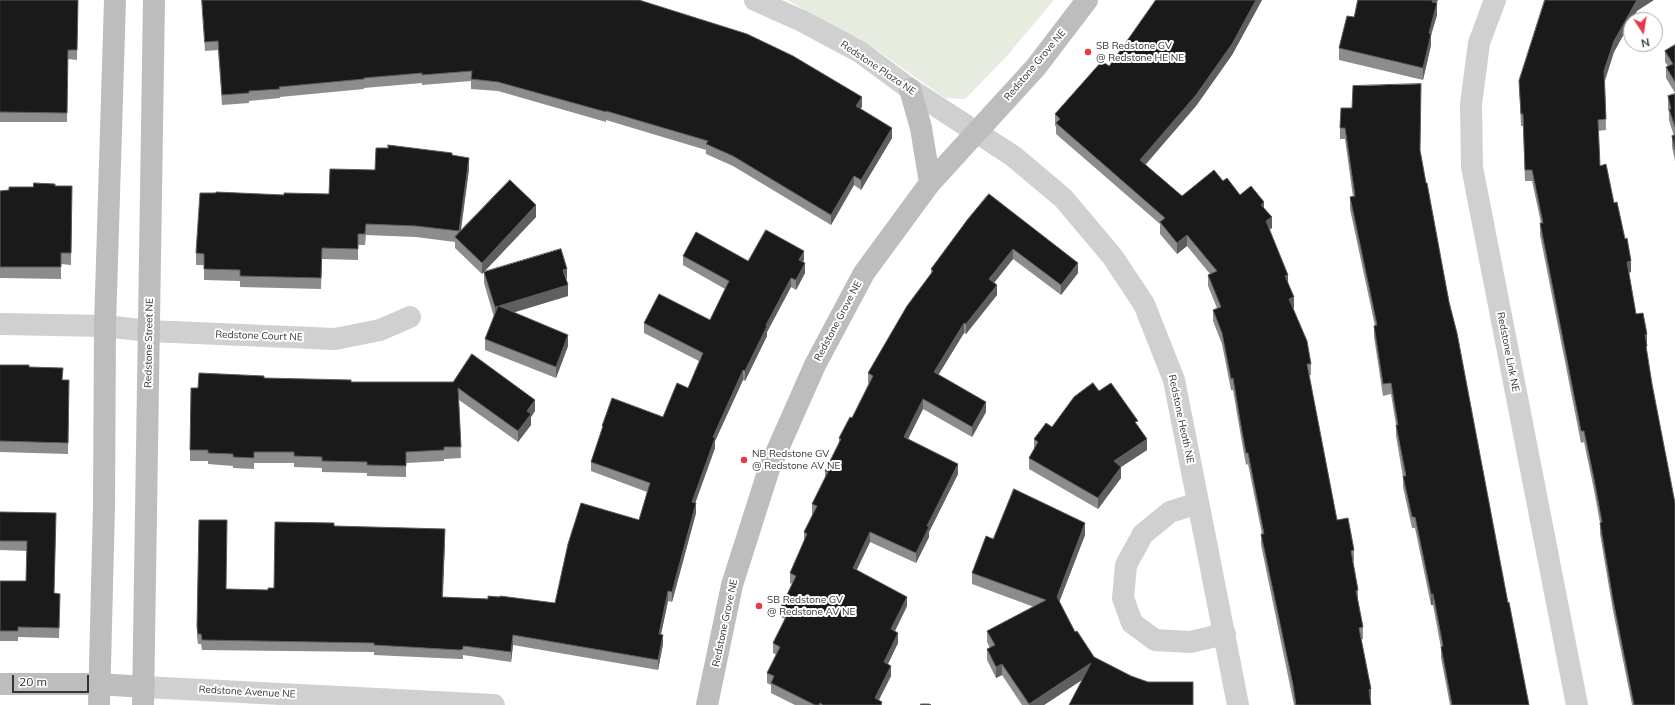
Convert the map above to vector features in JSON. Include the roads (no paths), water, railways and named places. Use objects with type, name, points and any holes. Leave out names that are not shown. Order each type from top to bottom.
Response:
[{"type":"street","points":[[99,695],[104,506],[105,326],[115,0]]},
{"type":"street","name":"Redstone Street NE","points":[[144,696],[154,0]]},
{"type":"street","name":"Redstone Plaza NE","points":[[755,0],[802,21],[860,52],[910,89],[976,132]]},
{"type":"street","name":"Redstone Grove NE","points":[[708,705],[732,585],[769,469],[815,364],[864,273],[930,183],[1036,67],[1087,0]]},
{"type":"street","name":"Redstone Link NE","points":[[1495,0],[1479,43],[1471,104],[1472,167],[1577,705]]},
{"type":"street","points":[[910,89],[921,128],[930,183]]},
{"type":"street","name":"Redstone Heath NE","points":[[976,132],[1013,156],[1063,198],[1112,256],[1144,304],[1174,380],[1238,705]]},
{"type":"street","name":"Redstone Court NE","points":[[0,324],[105,326],[149,331],[335,338],[380,330],[410,317]]},
{"type":"street","points":[[1198,503],[1170,512],[1143,534],[1126,565],[1123,598],[1132,623],[1155,640],[1190,642],[1225,634]]},
{"type":"street","name":"Redstone Avenue NE","points":[[0,684],[99,695],[494,705]]},
{"type":"place","name":"SB Redstone GV @ Redstone HE NE","points":[[1088,52]]},
{"type":"place","name":"NB Redstone GV @ Redstone AV NE","points":[[744,460]]},
{"type":"place","name":"SB Redstone GV @ Redstone AV NE","points":[[759,606]]}]
